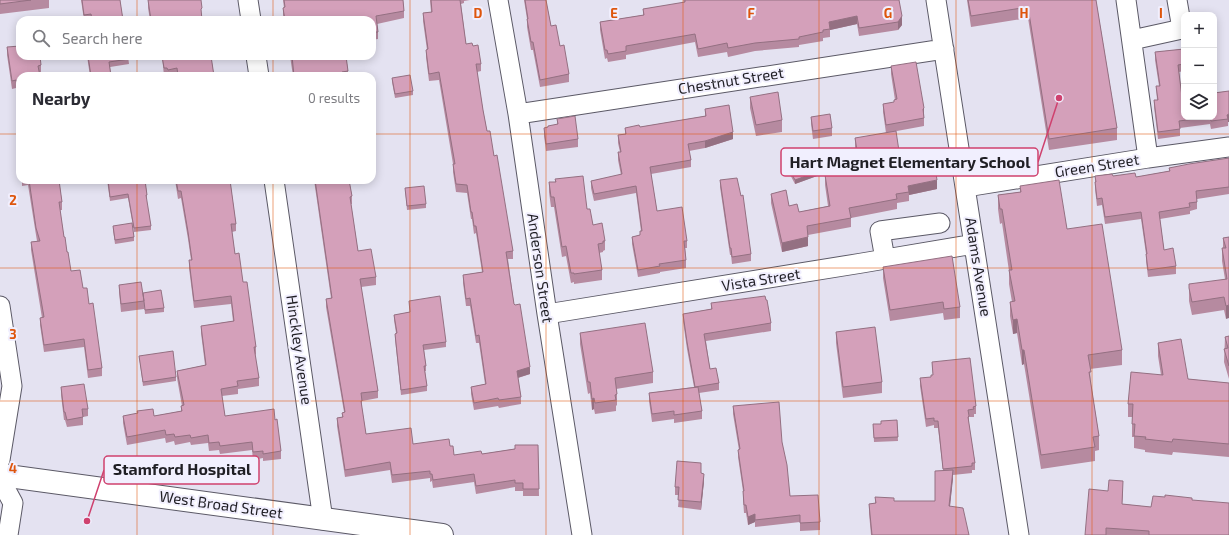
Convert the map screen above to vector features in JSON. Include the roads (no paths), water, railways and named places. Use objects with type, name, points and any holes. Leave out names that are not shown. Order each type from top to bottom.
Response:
[{"type":"main road","name":"West Broad Street","points":[[0,475],[47,480],[323,520],[442,535]]},
{"type":"street","points":[[248,0],[250,16]]},
{"type":"street","name":"Anderson Street","points":[[498,0],[518,114],[547,314],[582,535]]},
{"type":"street","name":"Adams Avenue","points":[[936,0],[1019,535]]},
{"type":"street","points":[[1126,0],[1148,158]]},
{"type":"street","points":[[1132,40],[1182,29],[1177,0]]},
{"type":"street","name":"Chestnut Street","points":[[518,114],[944,49]]},
{"type":"street","points":[[257,60],[258,72]]},
{"type":"street","name":"Green Street","points":[[966,187],[1148,158],[1229,147]]},
{"type":"street","name":"Hinckley Avenue","points":[[275,184],[323,520]]},
{"type":"street","points":[[885,259],[880,231],[940,223]]},
{"type":"street","name":"Vista Street","points":[[547,314],[974,244]]},
{"type":"street","points":[[0,306],[12,386],[0,460]]},
{"type":"street","points":[[0,479],[13,503],[8,535]]},
{"type":"place","name":"Hart Magnet Elementary School","points":[[1059,98]]},
{"type":"place","name":"Stamford Hospital","points":[[87,521]]}]
